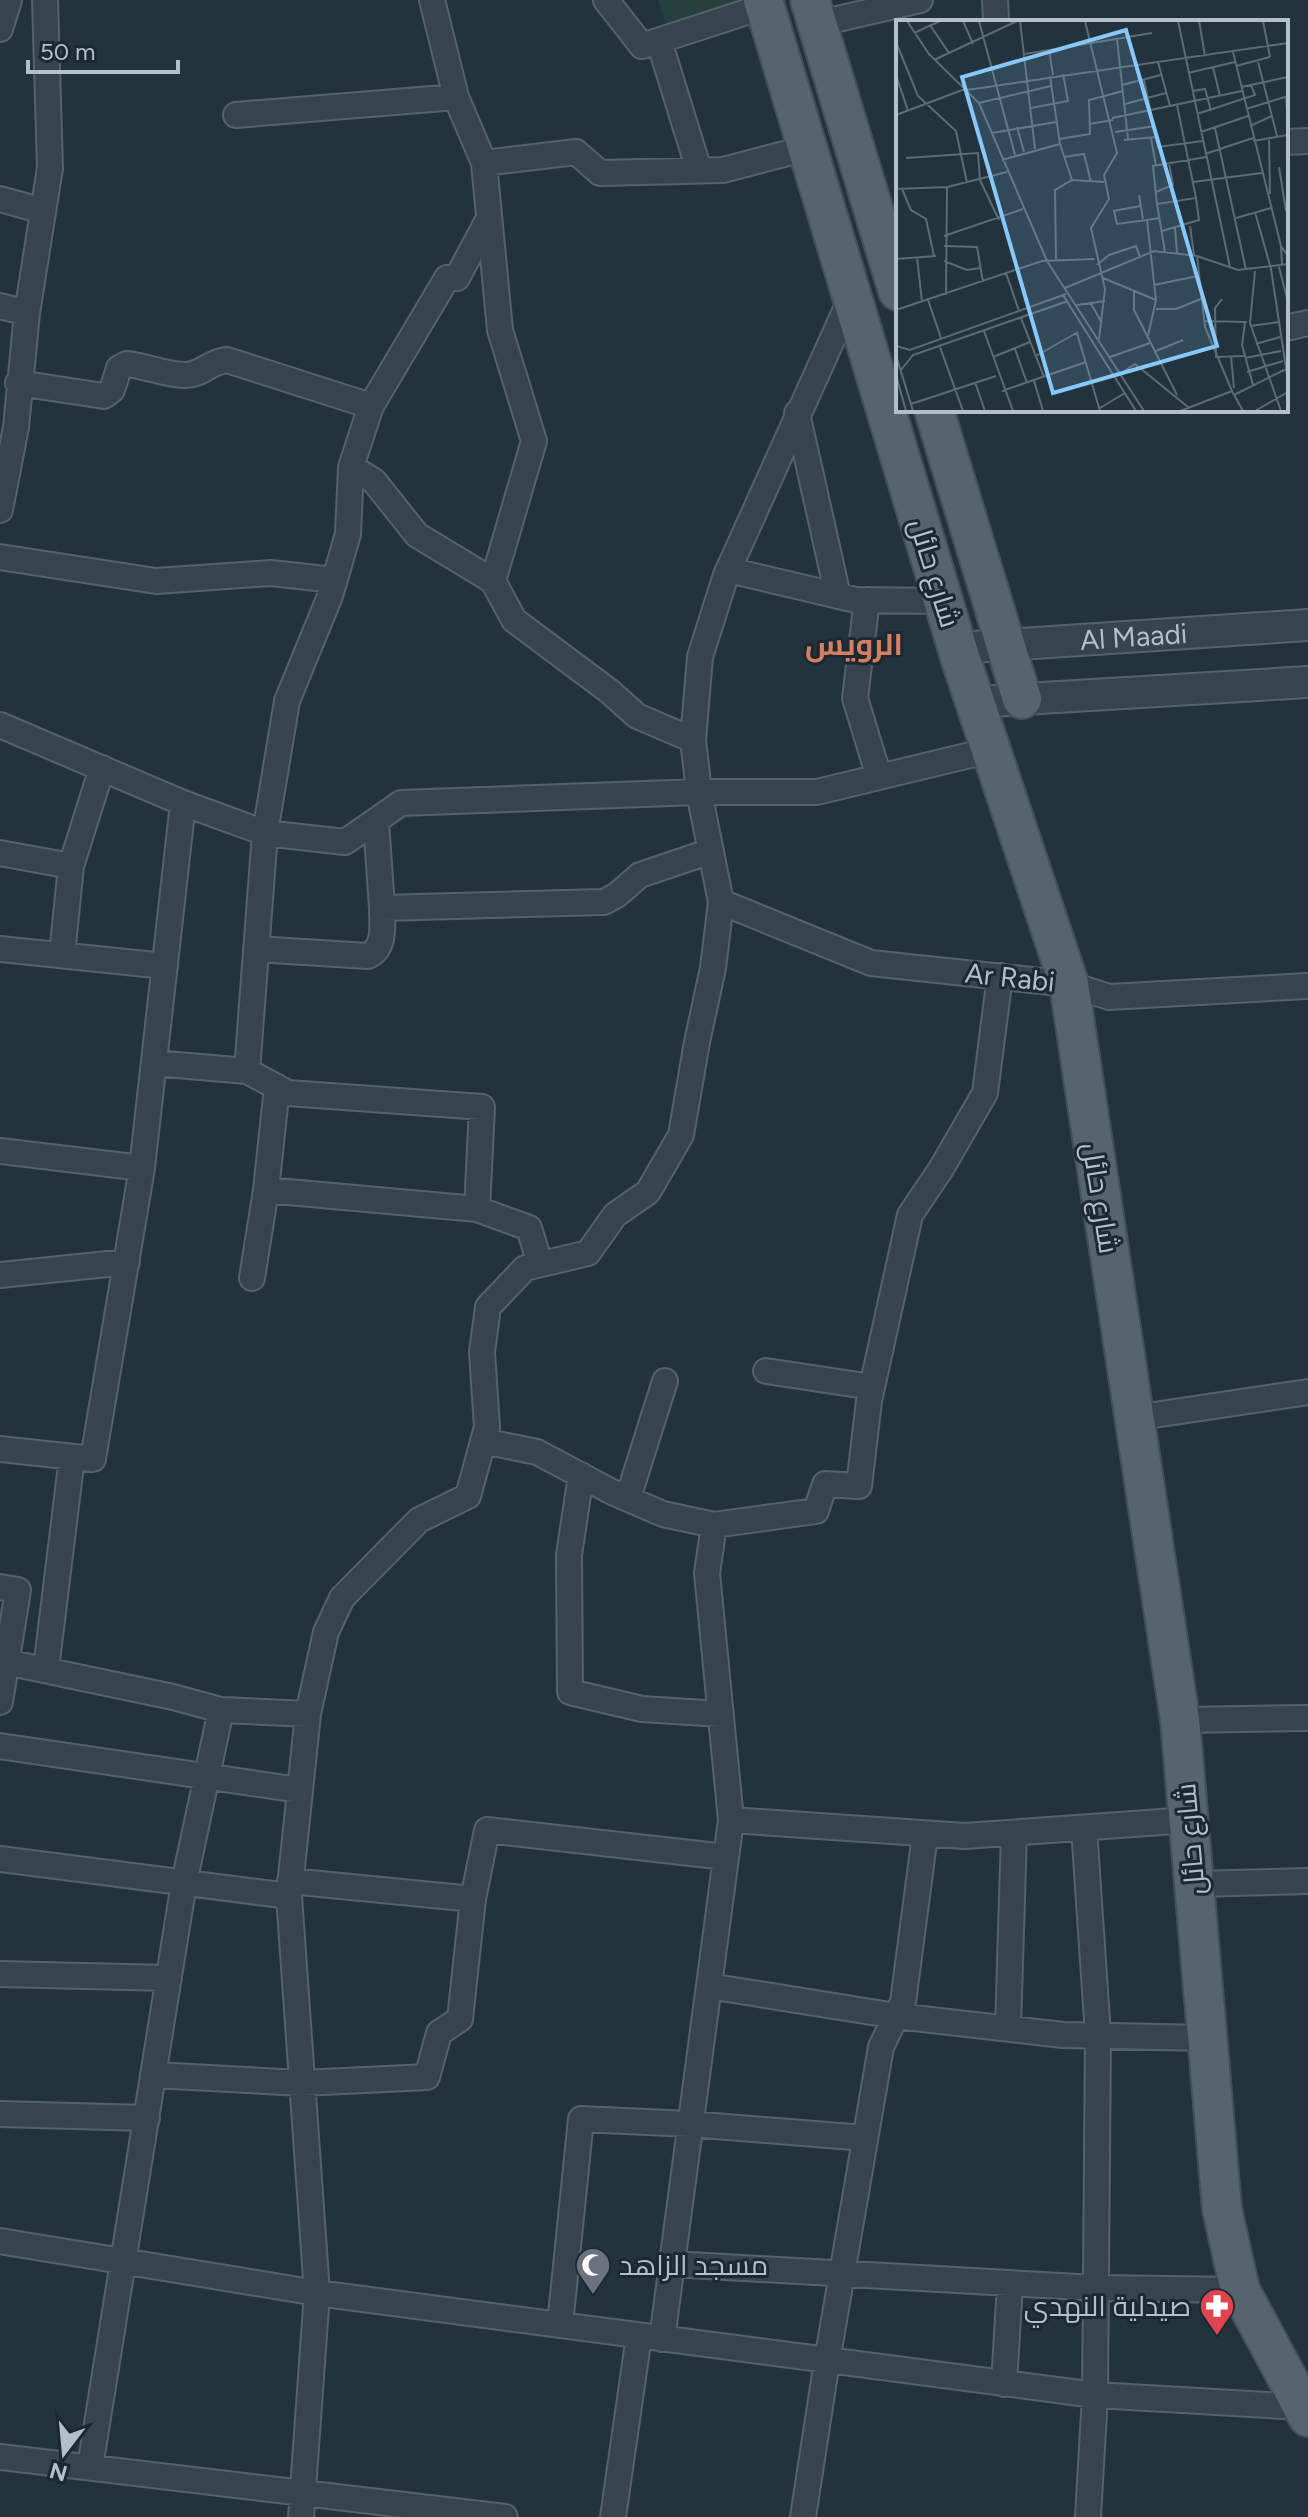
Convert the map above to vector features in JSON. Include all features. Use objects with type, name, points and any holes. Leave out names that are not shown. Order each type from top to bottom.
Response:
[{"type":"main road","name":"شارع حائل","points":[[764,3],[943,601],[1069,984],[1180,1720],[1222,2209],[1240,2290],[1305,2412]]},
{"type":"main road","points":[[813,12],[896,284]]},
{"type":"main road","name":"شارع حائل","points":[[935,412],[1022,699]]},
{"type":"street","points":[[0,29],[9,0]]},
{"type":"street","points":[[0,510],[16,427],[27,313],[50,168],[45,0]]},
{"type":"street","points":[[432,0],[456,97],[484,163],[500,330],[534,441],[493,581]]},
{"type":"street","points":[[606,0],[642,46],[764,3]]},
{"type":"street","points":[[813,12],[920,0]]},
{"type":"street","points":[[995,0],[996,20]]},
{"type":"street","points":[[659,41],[699,170]]},
{"type":"street","points":[[236,115],[456,97]]},
{"type":"street","points":[[1288,142],[1308,141]]},
{"type":"street","points":[[484,163],[576,152],[600,173],[723,170],[807,148]]},
{"type":"street","points":[[0,199],[43,211]]},
{"type":"street","points":[[247,1071],[265,833],[287,701],[334,580],[348,534],[351,467],[371,406],[447,278],[457,278],[489,218]]},
{"type":"street","points":[[301,2517],[317,2293],[290,1889],[308,1714],[326,1632],[342,1598],[419,1520],[468,1496],[487,1427],[482,1352],[488,1307],[525,1268],[588,1253],[615,1215],[648,1192],[681,1135],[713,968],[721,902],[699,792],[693,740],[700,657],[729,570],[851,298]]},
{"type":"street","points":[[0,306],[27,313]]},
{"type":"street","points":[[1288,328],[1308,323]]},
{"type":"street","points":[[18,383],[104,396],[112,390],[119,368],[127,364],[185,375],[199,373],[214,361],[227,360],[371,406]]},
{"type":"street","points":[[797,413],[838,596]]},
{"type":"street","points":[[351,467],[374,481],[417,535],[493,581],[514,620],[609,691],[637,716],[693,740]]},
{"type":"street","points":[[0,557],[156,581],[271,573],[334,580]]},
{"type":"street","points":[[729,570],[838,596],[867,600],[943,601]]},
{"type":"street","points":[[867,600],[855,698],[879,777]]},
{"type":"street","name":"Al Maadi","points":[[958,648],[1308,625]]},
{"type":"street","name":"Al Maadi","points":[[975,702],[1308,682]]},
{"type":"street","points":[[0,725],[183,803],[265,833],[345,842],[401,803],[699,792],[817,792],[991,750]]},
{"type":"street","points":[[62,955],[71,866],[102,768]]},
{"type":"street","points":[[0,1449],[93,1459],[142,1168],[183,803]]},
{"type":"street","points":[[256,949],[374,954],[380,947],[382,908],[376,821]]},
{"type":"street","points":[[382,908],[604,902],[640,875],[711,851]]},
{"type":"street","points":[[0,853],[71,866]]},
{"type":"street","name":"Ar Rabi","points":[[721,902],[871,963],[1069,984],[1109,997],[1308,986]]},
{"type":"street","points":[[0,949],[165,966]]},
{"type":"street","points":[[483,1441],[537,1452],[663,1514],[714,1525],[816,1511],[825,1484],[859,1486],[872,1387],[910,1215],[985,1093],[1000,976]]},
{"type":"street","points":[[154,1063],[247,1071],[288,1093],[482,1107],[477,1209]]},
{"type":"street","points":[[252,1278],[266,1190],[277,1087]]},
{"type":"street","points":[[0,1151],[142,1168]]},
{"type":"street","points":[[266,1190],[477,1209],[529,1228],[540,1264]]},
{"type":"street","points":[[0,1275],[127,1262]]},
{"type":"street","points":[[766,1371],[872,1387]]},
{"type":"street","points":[[628,1498],[665,1381]]},
{"type":"street","points":[[1134,1418],[1308,1392]]},
{"type":"street","points":[[46,1669],[72,1457]]},
{"type":"street","points":[[581,1475],[569,1555],[570,1692],[642,1709],[721,1714]]},
{"type":"street","points":[[613,2517],[650,2337],[672,2264],[731,1820],[707,1573],[714,1525]]},
{"type":"street","points":[[0,1587],[18,1590],[0,1702]]},
{"type":"street","points":[[6,1662],[221,1710],[308,1714]]},
{"type":"street","points":[[90,2467],[184,1883],[221,1710]]},
{"type":"street","points":[[1180,1720],[1308,1718]]},
{"type":"street","points":[[0,1746],[299,1790]]},
{"type":"street","points":[[731,1820],[965,1836],[1189,1820]]},
{"type":"street","points":[[1084,1828],[1098,2035],[1095,2395],[1088,2517]]},
{"type":"street","points":[[154,2075],[302,2083],[427,2077],[439,2033],[460,2019],[473,1899],[487,1830],[726,1857]]},
{"type":"street","points":[[1008,2028],[1014,1833]]},
{"type":"street","points":[[803,2517],[881,2047],[903,2002],[925,1835]]},
{"type":"street","points":[[0,1859],[184,1883],[473,1899]]},
{"type":"street","points":[[1194,1884],[1308,1881]]},
{"type":"street","points":[[0,1974],[169,1978]]},
{"type":"street","points":[[709,1986],[896,2016],[1063,2035],[1207,2038]]},
{"type":"street","points":[[0,2114],[147,2118]]},
{"type":"street","points":[[560,2325],[581,2119],[865,2138]]},
{"type":"street","points":[[0,2241],[317,2293],[827,2361],[1095,2395],[1305,2412]]},
{"type":"street","points":[[672,2264],[1096,2288],[1240,2290]]},
{"type":"street","points":[[1004,2384],[1010,2284]]},
{"type":"street","points":[[0,2457],[505,2517]]},
{"type":"green space","points":[[658,0],[741,0],[743,6],[667,30]]},
{"type":"place","name":"مسجد الزاهد","points":[[593,2296]]},
{"type":"place","name":"صيدلية النهدي","points":[[1217,2337]]},
{"type":"district","name":"الرويس","points":[[854,644]]}]
